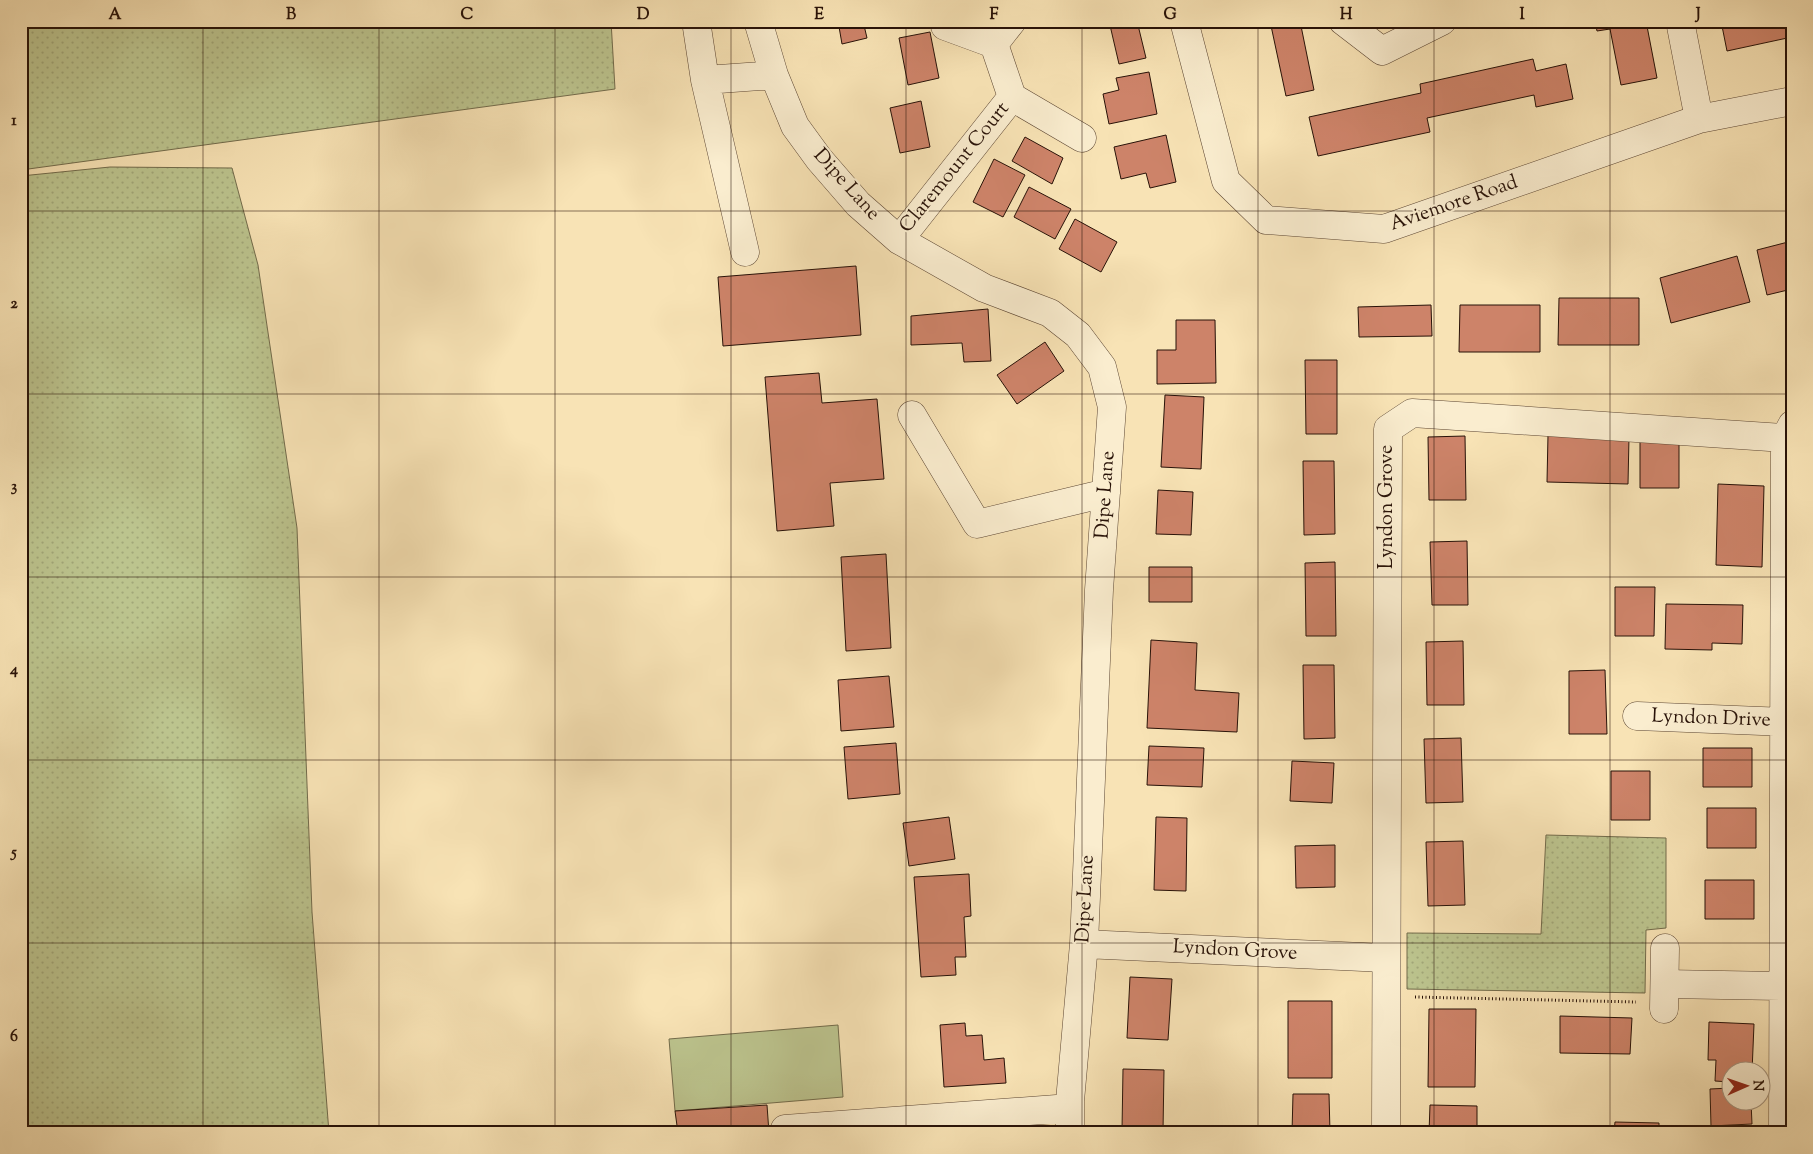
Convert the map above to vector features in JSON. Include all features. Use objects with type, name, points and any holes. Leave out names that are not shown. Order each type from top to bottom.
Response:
[{"type":"street","points":[[696,21],[705,80],[744,252]]},
{"type":"street","name":"Dipe Lane","points":[[758,21],[774,75],[795,126],[858,204],[898,240],[984,288],[1050,313],[1078,335],[1102,367],[1112,407],[1099,600],[1084,944],[1070,1120]]},
{"type":"street","points":[[945,26],[994,44],[1012,21]]},
{"type":"street","name":"Aviemore Road","points":[[1184,21],[1226,181],[1266,220],[1384,229],[1700,119],[1792,101]]},
{"type":"street","points":[[1343,21],[1382,51],[1442,21]]},
{"type":"street","points":[[1680,21],[1700,119]]},
{"type":"street","name":"Claremount Court","points":[[994,44],[1012,97],[1082,138]]},
{"type":"street","points":[[705,80],[774,75]]},
{"type":"street","name":"Claremount Court","points":[[898,240],[1012,97]]},
{"type":"street","name":"Lyndon Grove","points":[[1386,1133],[1388,429],[1412,413],[1789,432]]},
{"type":"street","points":[[912,415],[977,524],[1106,493]]},
{"type":"street","name":"Lyndon Drive","points":[[1783,1133],[1784,722],[1789,432]]},
{"type":"street","name":"Lyndon Drive","points":[[1637,716],[1784,722]]},
{"type":"street","name":"Lyndon Grove","points":[[1084,944],[1385,958]]},
{"type":"street","points":[[1665,948],[1664,999],[1784,986]]},
{"type":"street","points":[[785,1129],[1070,1120]]},
{"type":"path","points":[[1385,997],[1664,999]]},
{"type":"green space","points":[[21,21],[611,21],[615,89],[21,170]]},
{"type":"green space","points":[[110,167],[232,168],[258,265],[297,528],[312,912],[329,1133],[21,1133],[21,176]]},
{"type":"green space","points":[[1546,835],[1666,838],[1666,928],[1646,930],[1645,993],[1407,989],[1407,933],[1541,934]]},
{"type":"green space","points":[[838,1025],[843,1097],[675,1111],[669,1039]]},
{"type":"building","points":[[838,21],[863,21],[867,38],[842,44]]},
{"type":"building","points":[[1109,21],[1137,21],[1146,58],[1119,64]]},
{"type":"building","points":[[1270,21],[1300,21],[1314,90],[1286,96]]},
{"type":"building","points":[[1595,21],[1646,21],[1657,78],[1621,85],[1610,29],[1597,31]]},
{"type":"building","points":[[1721,21],[1792,21],[1792,37],[1727,51]]},
{"type":"building","points":[[930,32],[939,78],[908,85],[899,38]]},
{"type":"building","points":[[1533,59],[1536,71],[1566,64],[1573,99],[1536,107],[1534,95],[1427,118],[1430,132],[1318,156],[1309,117],[1421,93],[1420,84]]},
{"type":"building","points":[[1149,72],[1157,114],[1109,124],[1103,94],[1119,90],[1116,78]]},
{"type":"building","points":[[921,101],[930,147],[900,153],[890,108]]},
{"type":"building","points":[[1166,135],[1176,182],[1150,188],[1146,173],[1121,179],[1114,147]]},
{"type":"building","points":[[1025,137],[1063,158],[1052,184],[1012,161]]},
{"type":"building","points":[[994,159],[1025,175],[1003,217],[973,202]]},
{"type":"building","points":[[1029,187],[1071,209],[1055,239],[1014,217]]},
{"type":"building","points":[[1075,219],[1117,242],[1101,272],[1059,249]]},
{"type":"building","points":[[1792,241],[1792,289],[1767,295],[1757,250]]},
{"type":"building","points":[[1737,256],[1750,302],[1671,323],[1660,278]]},
{"type":"building","points":[[856,266],[861,335],[723,346],[718,277]]},
{"type":"building","points":[[1559,298],[1639,298],[1639,345],[1558,345]]},
{"type":"building","points":[[1431,305],[1432,336],[1359,337],[1358,307]]},
{"type":"building","points":[[1460,305],[1540,305],[1540,352],[1459,352]]},
{"type":"building","points":[[988,309],[991,361],[964,362],[962,343],[911,345],[911,316]]},
{"type":"building","points":[[1176,320],[1215,320],[1216,383],[1157,384],[1157,350],[1176,350]]},
{"type":"building","points":[[1045,342],[1064,371],[1017,404],[997,375]]},
{"type":"building","points":[[1305,360],[1337,360],[1337,434],[1306,434]]},
{"type":"building","points":[[819,373],[822,403],[877,399],[884,479],[830,483],[834,526],[777,531],[765,377]]},
{"type":"building","points":[[1165,395],[1204,397],[1201,469],[1161,467]]},
{"type":"building","points":[[1548,435],[1629,437],[1628,484],[1547,482]]},
{"type":"building","points":[[1465,436],[1466,500],[1429,500],[1428,437]]},
{"type":"building","points":[[1640,438],[1679,438],[1679,488],[1640,488]]},
{"type":"building","points":[[1303,461],[1334,461],[1335,534],[1304,535]]},
{"type":"building","points":[[1718,484],[1764,486],[1762,567],[1716,565]]},
{"type":"building","points":[[1158,490],[1193,492],[1191,535],[1156,534]]},
{"type":"building","points":[[1467,541],[1468,605],[1432,605],[1430,542]]},
{"type":"building","points":[[886,554],[891,648],[846,651],[841,557]]},
{"type":"building","points":[[1335,562],[1336,636],[1306,636],[1305,563]]},
{"type":"building","points":[[1149,567],[1192,567],[1192,602],[1149,602]]},
{"type":"building","points":[[1615,587],[1655,587],[1654,636],[1615,636]]},
{"type":"building","points":[[1666,604],[1743,605],[1742,644],[1712,643],[1712,650],[1665,649]]},
{"type":"building","points":[[1151,640],[1197,643],[1195,690],[1239,693],[1237,732],[1147,728]]},
{"type":"building","points":[[1463,641],[1464,705],[1427,705],[1426,642]]},
{"type":"building","points":[[1303,665],[1334,665],[1335,738],[1304,739]]},
{"type":"building","points":[[1605,670],[1607,734],[1569,734],[1569,671]]},
{"type":"building","points":[[889,676],[894,727],[841,731],[838,680]]},
{"type":"building","points":[[1461,738],[1463,802],[1426,803],[1424,739]]},
{"type":"building","points":[[896,743],[900,794],[848,799],[844,747]]},
{"type":"building","points":[[1149,746],[1204,748],[1202,787],[1147,785]]},
{"type":"building","points":[[1703,748],[1752,748],[1752,787],[1703,787]]},
{"type":"building","points":[[1292,761],[1334,763],[1332,803],[1290,801]]},
{"type":"building","points":[[1611,771],[1650,771],[1650,820],[1611,820]]},
{"type":"building","points":[[1707,808],[1756,808],[1756,848],[1707,848]]},
{"type":"building","points":[[949,817],[955,859],[909,866],[903,823]]},
{"type":"building","points":[[1156,817],[1187,818],[1186,891],[1154,890]]},
{"type":"building","points":[[1463,841],[1465,905],[1428,906],[1426,842]]},
{"type":"building","points":[[1335,845],[1335,887],[1296,888],[1295,846]]},
{"type":"building","points":[[969,874],[971,916],[964,917],[966,957],[955,957],[956,975],[921,977],[914,877]]},
{"type":"building","points":[[1705,880],[1754,880],[1754,919],[1705,919]]},
{"type":"building","points":[[1130,977],[1172,979],[1168,1040],[1127,1038]]},
{"type":"building","points":[[1288,1001],[1332,1001],[1332,1078],[1288,1078]]},
{"type":"building","points":[[1429,1009],[1476,1009],[1475,1087],[1428,1087]]},
{"type":"building","points":[[1560,1016],[1632,1018],[1630,1054],[1560,1053]]},
{"type":"building","points":[[1709,1022],[1754,1024],[1752,1062],[1720,1062],[1720,1081],[1715,1081],[1716,1060],[1708,1060]]},
{"type":"building","points":[[965,1023],[966,1036],[982,1035],[984,1060],[1004,1058],[1006,1083],[944,1087],[940,1025]]},
{"type":"building","points":[[1123,1069],[1164,1070],[1163,1131],[1122,1130]]},
{"type":"building","points":[[1720,1088],[1720,1112],[1751,1112],[1752,1124],[1711,1126],[1710,1089]]},
{"type":"building","points":[[1293,1094],[1329,1094],[1330,1133],[1292,1133]]},
{"type":"building","points":[[767,1105],[769,1133],[678,1133],[675,1111]]},
{"type":"building","points":[[1430,1105],[1477,1106],[1477,1133],[1429,1133]]},
{"type":"building","points":[[1615,1122],[1659,1123],[1659,1133],[1614,1133]]},
{"type":"building","points":[[1020,1129],[1021,1133],[986,1133],[986,1130]]},
{"type":"building","points":[[1551,1130],[1551,1133],[1507,1133],[1507,1131]]}]
